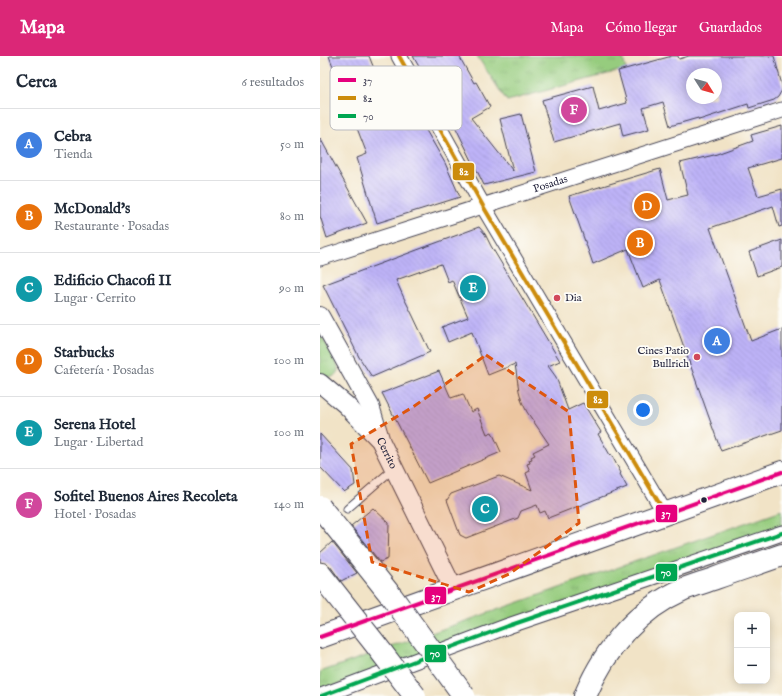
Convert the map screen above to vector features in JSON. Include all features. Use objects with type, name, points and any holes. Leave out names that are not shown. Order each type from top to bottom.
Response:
[{"type":"main road","points":[[320,637],[782,472]]},
{"type":"main road","points":[[320,507],[392,596],[464,696]]},
{"type":"main road","points":[[585,696],[605,656],[621,636],[647,612],[667,598],[685,589],[782,555]]},
{"type":"main road","points":[[320,574],[415,696]]},
{"type":"street","points":[[400,56],[406,66]]},
{"type":"street","name":"Posadas","points":[[320,258],[782,110]]},
{"type":"street","points":[[441,130],[483,206],[665,513]]},
{"type":"street","name":"Cerrito","points":[[320,316],[370,406],[381,442],[393,469],[454,590]]},
{"type":"street","points":[[320,383],[346,405],[381,442]]},
{"type":"street","points":[[321,696],[508,626],[782,534]]},
{"type":"lane","points":[[347,509],[393,469]]},
{"type":"highlighted area","points":[[486,355],[569,412],[579,523],[509,574],[469,592],[372,562],[351,444],[413,407]]},
{"type":"green space","points":[[477,56],[633,56],[623,59],[626,69],[507,101]]},
{"type":"green space","points":[[320,332],[338,367],[338,371],[332,377],[327,377],[320,374]]},
{"type":"green space","points":[[782,510],[782,527],[320,691],[320,672]]},
{"type":"building","points":[[329,56],[369,56],[373,66],[333,66]]},
{"type":"building","points":[[413,56],[459,56],[474,83],[476,82],[490,107],[471,118],[513,171],[500,119],[521,114],[536,172],[484,185],[457,130],[462,130],[462,66],[419,66]]},
{"type":"building","points":[[672,56],[678,56],[679,59],[689,56],[774,56],[782,85],[782,90],[778,97],[774,100],[749,108],[748,104],[699,120],[698,118],[670,126],[663,102],[643,108],[649,129],[623,136],[620,123],[554,142],[542,100],[593,86],[599,111],[627,103],[618,71]]},
{"type":"building","points":[[782,126],[782,158],[748,168],[758,196],[782,189],[782,226],[779,227],[773,206],[710,228],[751,341],[782,329],[782,430],[721,451],[660,280],[643,288],[628,249],[593,264],[569,196],[660,169],[668,200],[688,195],[680,163],[714,155],[753,141],[751,135]]},
{"type":"building","points":[[358,130],[426,130],[445,163],[460,197],[377,223],[357,158],[367,154]]},
{"type":"building","points":[[320,138],[367,223],[327,238],[320,216]]},
{"type":"building","points":[[479,227],[485,234],[560,361],[548,366],[556,377],[568,410],[583,403],[601,432],[598,434],[610,455],[611,454],[627,487],[548,518],[545,511],[540,513],[537,505],[521,511],[518,518],[466,538],[460,535],[447,500],[451,494],[499,476],[532,490],[526,473],[530,471],[527,464],[530,463],[529,460],[532,459],[531,457],[535,455],[533,452],[549,444],[527,412],[522,402],[515,364],[488,375],[472,332],[448,342],[442,327],[468,317],[452,280],[448,282],[441,264],[396,280],[430,352],[372,377],[359,357],[323,285]]},
{"type":"building","points":[[782,240],[782,267],[757,276],[749,252]]},
{"type":"building","points":[[439,371],[451,398],[463,394],[471,412],[477,409],[487,434],[492,432],[501,452],[428,483],[382,393]]},
{"type":"building","points":[[320,434],[353,470],[355,485],[344,492],[320,467]]},
{"type":"building","points":[[373,508],[389,523],[388,559],[380,562],[351,526]]},
{"type":"building","points":[[332,542],[357,573],[341,581],[330,566],[320,562],[320,553]]},
{"type":"transit line","name":"82","points":[[399,56],[405,66]]},
{"type":"transit line","name":"82","points":[[440,130],[483,206],[665,513]]},
{"type":"transit line","name":"37","points":[[320,637],[782,472]]},
{"type":"transit line","name":"70","points":[[321,696],[508,626],[782,533]]},
{"type":"place","name":"Sofitel Buenos Aires Recoleta","points":[[574,110]]},
{"type":"place","name":"Starbucks","points":[[647,206]]},
{"type":"place","name":"McDonald's","points":[[640,243]]},
{"type":"place","name":"Serena Hotel","points":[[473,288]]},
{"type":"place","name":"Dia","points":[[557,298]]},
{"type":"place","name":"Cebra","points":[[717,341]]},
{"type":"place","name":"Cines Patio Bullrich","points":[[697,357]]},
{"type":"place","name":"Edificio Chacofi II","points":[[485,509]]}]
